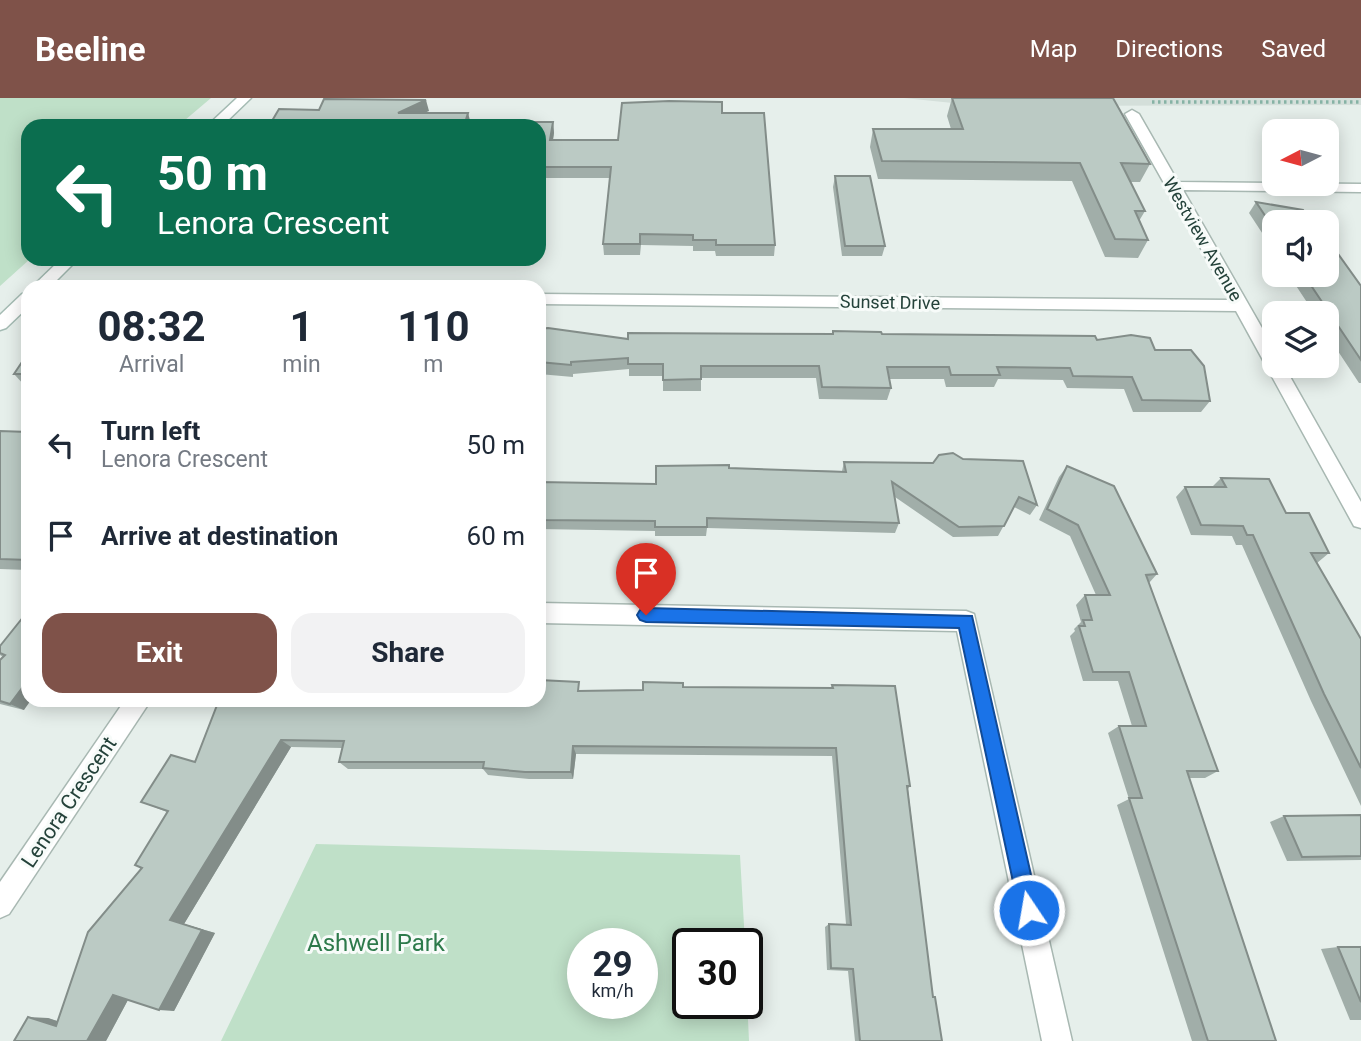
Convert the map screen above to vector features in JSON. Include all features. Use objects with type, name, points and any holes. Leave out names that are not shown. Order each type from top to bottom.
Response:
[{"type":"street","points":[[222,119],[245,98]]},
{"type":"street","name":"Westview Avenue","points":[[1132,114],[1262,344]]},
{"type":"street","points":[[1172,186],[1361,188]]},
{"type":"street","points":[[48,280],[62,266]]},
{"type":"street","name":"Sunset Drive","points":[[546,299],[1241,306]]},
{"type":"street","points":[[0,324],[21,304]]},
{"type":"street","name":"Westview Avenue","points":[[1281,378],[1361,520]]},
{"type":"street","points":[[546,613],[966,621],[1058,1041]]},
{"type":"street","name":"Lenora Crescent","points":[[0,905],[134,707]]},
{"type":"path","points":[[1142,102],[1361,102]]},
{"type":"shaded area","points":[[904,98],[1361,98],[1361,105],[982,106]]},
{"type":"green space","points":[[0,98],[211,98],[186,119],[21,119],[22,266],[0,286]]},
{"type":"green space","name":"Ashwell Park","points":[[316,844],[740,855],[744,928],[672,928],[672,1019],[748,1019],[749,1041],[221,1041]]},
{"type":"building","points":[[952,98],[1113,98],[1150,164],[1121,163],[1145,211],[1135,211],[1148,240],[1115,239],[1080,163],[882,161],[873,129],[963,129]]},
{"type":"building","points":[[324,99],[426,100],[398,113],[468,113],[466,119],[273,119],[279,109],[319,110]]},
{"type":"building","points":[[722,102],[722,113],[764,113],[775,245],[716,245],[716,240],[693,240],[693,235],[640,234],[640,244],[603,244],[611,167],[546,167],[546,122],[553,122],[550,140],[618,140],[622,103]]},
{"type":"building","points":[[835,176],[870,176],[885,246],[845,246]]},
{"type":"building","points":[[1256,202],[1303,210],[1262,210]]},
{"type":"building","points":[[1339,255],[1361,286],[1361,360],[1339,327],[1339,301],[1321,301],[1312,287],[1339,287]]},
{"type":"building","points":[[546,328],[628,339],[628,333],[833,334],[833,331],[1095,336],[1097,340],[1131,335],[1150,338],[1155,350],[1191,350],[1204,366],[1210,401],[1142,400],[1132,377],[1073,376],[1070,368],[997,367],[1000,375],[951,375],[949,367],[887,367],[891,388],[822,387],[819,366],[701,366],[701,379],[663,380],[663,364],[628,364],[628,358],[571,362],[571,365],[546,363]]},
{"type":"building","points":[[21,364],[21,374],[14,374]]},
{"type":"building","points":[[0,431],[21,432],[21,560],[0,559]]},
{"type":"building","points":[[953,453],[963,459],[1023,461],[1037,505],[1019,497],[1004,526],[959,527],[892,482],[899,523],[707,518],[707,527],[655,527],[655,521],[546,520],[546,482],[656,484],[656,466],[729,465],[729,468],[846,472],[844,462],[933,463],[939,455]]},
{"type":"building","points":[[1067,466],[1114,486],[1157,574],[1146,575],[1218,771],[1187,771],[1276,1041],[1208,1041],[1129,798],[1142,798],[1119,726],[1146,726],[1129,672],[1093,672],[1079,626],[1085,626],[1083,620],[1092,620],[1085,595],[1110,595],[1078,525],[1047,509]]},
{"type":"building","points":[[1221,478],[1269,479],[1286,513],[1309,513],[1329,553],[1311,553],[1361,639],[1361,768],[1324,694],[1253,535],[1247,535],[1243,526],[1201,525],[1185,487],[1226,487]]},
{"type":"building","points":[[21,620],[21,689],[10,704],[0,701],[0,660],[5,655],[0,653],[0,646]]},
{"type":"building","points":[[546,680],[579,682],[578,691],[643,690],[643,682],[683,683],[683,687],[895,686],[910,786],[907,786],[933,997],[942,1041],[860,1041],[853,969],[831,968],[829,924],[851,925],[836,748],[573,746],[571,772],[525,772],[483,768],[484,762],[339,762],[344,741],[281,740],[170,920],[202,930],[159,1010],[113,995],[87,1041],[14,1041],[28,1017],[56,1026],[88,932],[142,868],[135,865],[168,811],[141,802],[171,755],[195,762],[216,707],[546,707]]},
{"type":"building","points":[[1361,815],[1361,856],[1302,857],[1284,816]]},
{"type":"building","points":[[1338,947],[1361,947],[1361,1002]]},
{"type":"route","points":[[646,615],[966,621],[1029,910]]}]
